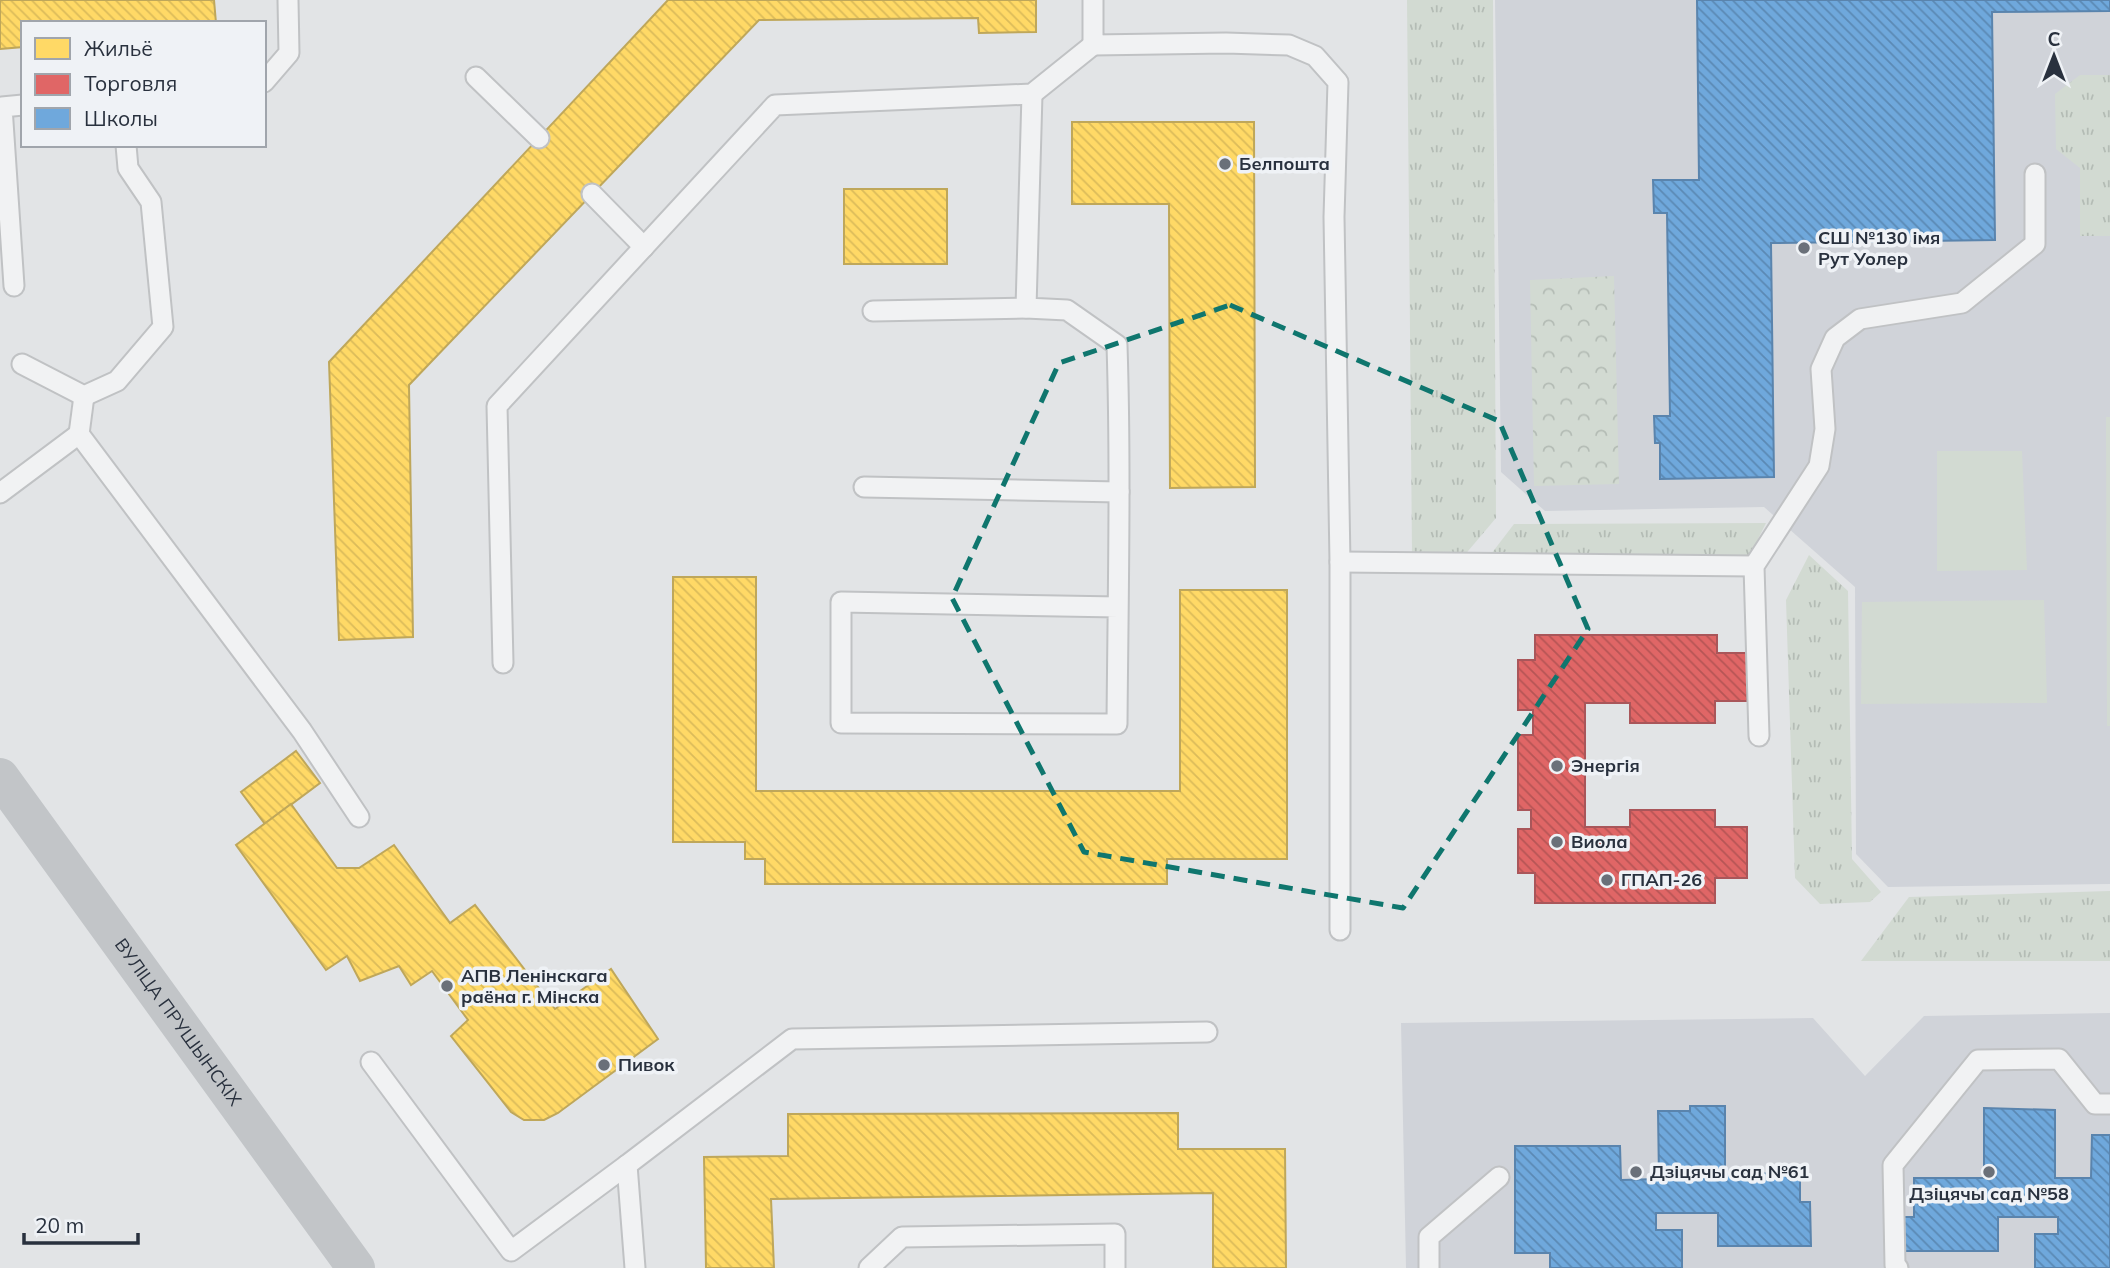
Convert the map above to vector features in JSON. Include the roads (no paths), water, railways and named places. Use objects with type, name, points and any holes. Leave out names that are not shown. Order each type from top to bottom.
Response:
[{"type":"street","name":"ВУЛІЦА ПРУШЫНСКІХ","points":[[0,777],[356,1268]]},
{"type":"lane","points":[[266,80],[289,52],[288,0]]},
{"type":"lane","points":[[1093,0],[1093,45]]},
{"type":"lane","points":[[503,663],[497,406],[775,105],[1032,94],[1093,45],[1289,45],[1315,56],[1338,82],[1334,217],[1340,562],[1340,930]]},
{"type":"lane","points":[[476,77],[539,138]]},
{"type":"lane","points":[[1026,308],[1032,94]]},
{"type":"lane","points":[[14,286],[2,107],[21,105]]},
{"type":"lane","points":[[85,396],[117,382],[163,327],[151,202],[128,168],[126,147]]},
{"type":"lane","points":[[1759,736],[1754,566],[1819,466],[1825,429],[1821,369],[1835,338],[1860,319],[1962,303],[2035,244],[2035,174]]},
{"type":"lane","points":[[592,194],[644,247]]},
{"type":"lane","points":[[873,311],[1026,308],[1067,310],[1117,345],[1119,492],[1117,724],[841,723],[841,602],[1118,607]]},
{"type":"lane","points":[[22,364],[85,396]]},
{"type":"lane","points":[[0,493],[79,434],[85,396]]},
{"type":"lane","points":[[79,434],[302,731],[359,817]]},
{"type":"lane","points":[[864,487],[1119,492]]},
{"type":"lane","points":[[1340,562],[1754,566]]},
{"type":"lane","points":[[370,1062],[511,1251],[792,1039],[1207,1032]]},
{"type":"lane","points":[[1898,1268],[1895,1265],[1893,1166],[1978,1060],[2059,1059],[2095,1104],[2110,1104]]},
{"type":"lane","points":[[627,1166],[635,1268]]},
{"type":"lane","points":[[1430,1268],[1429,1237],[1499,1177]]},
{"type":"lane","points":[[869,1268],[902,1237],[1115,1234],[1115,1268]]},
{"type":"place","name":"Белпошта","points":[[1225,164]]},
{"type":"place","name":"СШ №130 імя Рут Уолер","points":[[1804,248]]},
{"type":"place","name":"Энергія","points":[[1557,766]]},
{"type":"place","name":"Виола","points":[[1557,842]]},
{"type":"place","name":"ГПАП-26","points":[[1607,880]]},
{"type":"place","name":"АПВ Ленінскага раёна г. Мінска","points":[[447,986]]},
{"type":"place","name":"Пивок","points":[[604,1065]]},
{"type":"place","name":"Дзіцячы сад №61","points":[[1636,1172]]},
{"type":"place","name":"Дзіцячы сад №58","points":[[1989,1172]]}]
